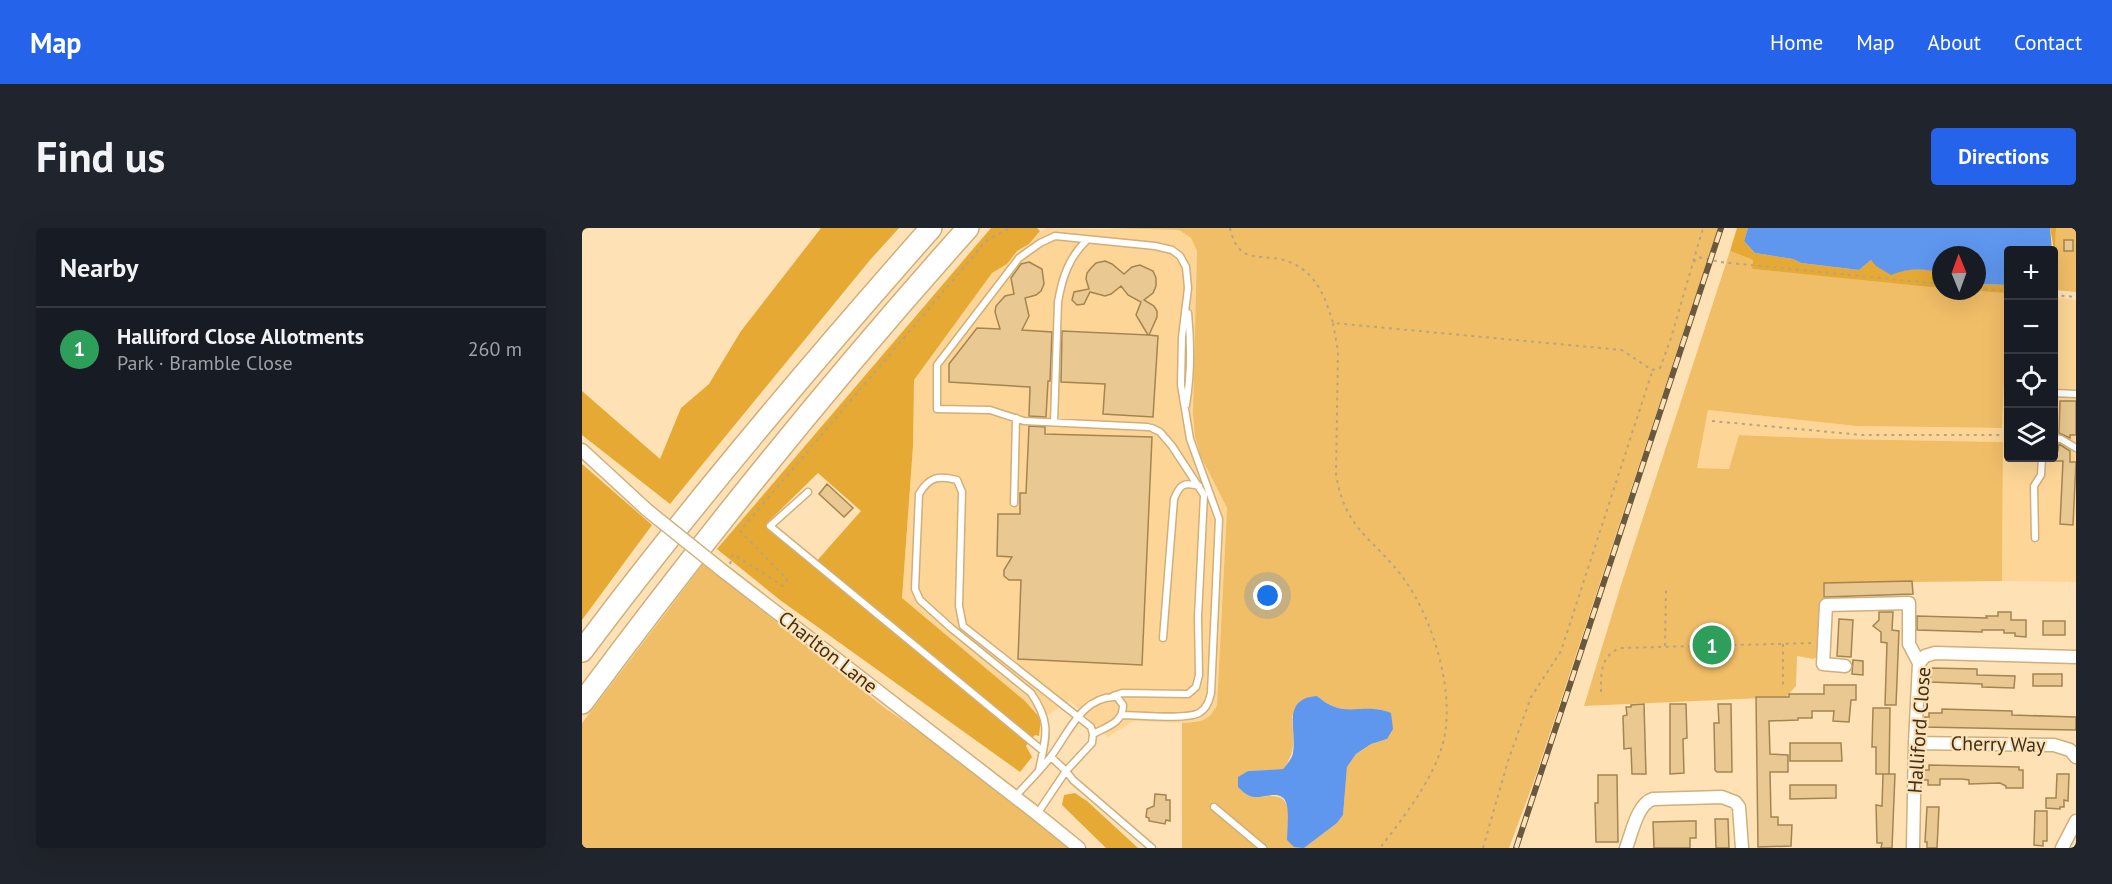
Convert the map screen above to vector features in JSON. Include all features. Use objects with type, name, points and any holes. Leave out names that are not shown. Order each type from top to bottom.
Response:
[{"type":"highway","points":[[582,651],[774,410],[931,228]]},
{"type":"highway","points":[[582,703],[759,474],[968,228]]},
{"type":"street","name":"Charlton Lane","points":[[582,450],[647,510],[1078,848]]},
{"type":"street","points":[[1845,666],[1817,664],[1825,641],[1826,605],[1909,603],[1909,644],[1919,663]]},
{"type":"street","name":"Halliford Close","points":[[1913,848],[1919,663],[1924,656],[1935,653],[2076,657]]},
{"type":"street","name":"Cherry Way","points":[[1915,743],[2054,745],[2070,750],[2076,758]]},
{"type":"street","points":[[1626,848],[1641,808],[1646,801],[1722,797],[1735,802],[1738,807],[1742,848]]},
{"type":"street","points":[[2062,848],[2076,821]]},
{"type":"lane","points":[[1113,696],[1122,693],[1188,694],[1196,687],[1199,675],[1198,617],[1204,495],[1172,446],[1160,432],[1150,428],[1024,421],[990,410],[937,409],[938,365],[1019,258],[1040,243],[1055,236],[1155,246],[1172,250],[1180,256],[1186,267],[1188,288],[1182,337],[1181,371],[1185,414],[1190,439],[1219,519],[1211,693],[1208,705],[1198,713],[1186,716],[1122,715]]},
{"type":"lane","points":[[1054,422],[1058,302],[1061,284],[1077,250],[1087,240]]},
{"type":"lane","points":[[2058,393],[2076,394]]},
{"type":"lane","points":[[1014,503],[1016,418]]},
{"type":"lane","points":[[2058,439],[2076,448]]},
{"type":"lane","points":[[2035,538],[2034,486],[2041,475],[2042,462]]},
{"type":"lane","points":[[1037,814],[1066,771],[1092,742],[1091,727],[963,626],[959,606],[962,492],[957,480],[947,477],[930,480],[925,483],[919,494],[915,589],[920,600],[1031,693],[1040,706],[1047,729],[1039,770]]},
{"type":"lane","points":[[1163,638],[1174,499],[1182,485],[1190,483],[1198,486],[1206,483]]},
{"type":"lane","points":[[808,492],[770,526],[1043,752]]},
{"type":"lane","points":[[1015,797],[1051,757],[1076,717],[1106,696],[1117,696],[1123,705],[1122,715],[1115,723],[1093,734]]},
{"type":"lane","points":[[1051,757],[1073,780],[1152,848]]},
{"type":"lane","points":[[1214,807],[1263,848]]},
{"type":"path","points":[[725,572],[733,554],[783,586],[787,579],[740,531],[987,240],[1010,228]]},
{"type":"path","points":[[1230,228],[1233,243],[1242,253],[1293,263],[1316,282],[1325,298],[1334,323],[1338,351],[1336,474],[1338,489],[1360,533],[1403,578],[1418,602],[1440,656],[1445,691],[1444,741],[1438,759],[1409,809],[1380,848]]},
{"type":"path","points":[[1334,323],[1622,350],[1652,370],[1660,368],[1703,228]]},
{"type":"path","points":[[1694,262],[1698,257],[1720,262],[1932,283]]},
{"type":"path","points":[[1986,289],[2004,291]]},
{"type":"path","points":[[2058,295],[2076,297]]},
{"type":"path","points":[[1483,848],[1508,761],[1531,697],[1561,651],[1652,370]]},
{"type":"path","points":[[1712,421],[1862,435],[2004,435]]},
{"type":"path","points":[[1665,646],[1666,590]]},
{"type":"path","points":[[1600,692],[1601,669],[1605,660],[1615,650],[1665,646],[1825,641]]},
{"type":"path","points":[[1783,644],[1783,688]]},
{"type":"shaded area","points":[[821,228],[899,228],[870,260],[670,504],[582,435],[582,391],[660,459],[681,408],[709,384],[741,331]]},
{"type":"shaded area","points":[[991,228],[1037,228],[1040,231],[1029,244],[1017,251],[1007,264],[992,273],[914,380],[913,446],[902,598],[1025,701],[1041,719],[1039,736],[1035,735],[1026,746],[1032,757],[1020,772],[780,600],[717,549]],"holes":[[[818,473],[861,511],[815,563],[767,523]]]},
{"type":"shaded area","points":[[1047,228],[1179,230],[1191,238],[1197,251],[1195,437],[1201,457],[1227,508],[1217,705],[1206,720],[1182,723],[1134,721],[1108,737],[1070,701],[1041,719],[1025,701],[902,599],[913,446],[914,380],[992,273],[1007,264],[1017,251],[1029,244],[1040,231]]},
{"type":"shaded area","points":[[1105,228],[1718,228],[1534,781],[1509,848],[1304,848],[1182,848],[1182,723],[1207,718],[1217,705],[1227,508],[1201,457],[1195,437],[1193,413],[1197,251],[1191,238],[1179,230]],"holes":[[[1317,696],[1332,706],[1347,710],[1380,709],[1387,739],[1371,744],[1356,754],[1347,767],[1343,815],[1337,823],[1304,848],[1287,840],[1288,810],[1286,804],[1277,796],[1256,796],[1244,793],[1248,771],[1283,769],[1292,750],[1292,716]]]},
{"type":"shaded area","points":[[1737,228],[1748,228],[1744,241],[1755,253],[1793,259],[1801,263],[1859,270],[1871,260],[1891,274],[1910,270],[1932,271],[1932,287],[1752,269],[1753,260],[1730,251]]},
{"type":"shaded area","points":[[2050,228],[2056,228],[2055,246],[2053,246]]},
{"type":"shaded area","points":[[2056,228],[2076,228],[2076,292],[2058,290],[2058,246],[2055,246]]},
{"type":"shaded area","points":[[1730,251],[1753,260],[1752,269],[1932,285],[1932,300],[1986,300],[1986,292],[2004,292],[2002,428],[1856,426],[1708,410],[1697,468],[1729,469],[1739,435],[2003,442],[2002,581],[1824,583],[1819,656],[1813,659],[1797,656],[1796,686],[1786,697],[1584,706]]},
{"type":"shaded area","points":[[1986,284],[2004,285],[2004,293],[1986,292]]},
{"type":"shaded area","points":[[2058,298],[2076,300],[2076,582],[2002,581],[2003,442],[1740,435],[1729,469],[1697,468],[1708,410],[1856,426],[2002,428],[2004,392],[2004,462],[2058,462]]},
{"type":"shaded area","points":[[582,464],[652,525],[582,620]]},
{"type":"shaded area","points":[[703,564],[885,708],[1015,797],[1079,848],[582,848],[582,723]]},
{"type":"shaded area","points":[[1075,793],[1087,801],[1138,848],[1106,848],[1062,805],[1064,795]]},
{"type":"water","points":[[1748,228],[2050,228],[2052,246],[2004,246],[2004,285],[1986,284],[1986,246],[1932,246],[1932,271],[1904,271],[1891,275],[1871,260],[1859,270],[1801,263],[1793,259],[1755,253],[1744,241]]},
{"type":"water","points":[[1317,696],[1337,708],[1371,709],[1391,713],[1393,729],[1387,739],[1371,744],[1356,754],[1347,767],[1343,815],[1337,823],[1304,848],[1294,847],[1287,840],[1288,814],[1285,800],[1274,795],[1249,796],[1238,787],[1238,777],[1248,771],[1283,769],[1293,753],[1295,709],[1306,698]]},
{"type":"building","points":[[2064,240],[2073,240],[2073,251],[2064,251]]},
{"type":"building","points":[[1105,261],[1124,274],[1132,267],[1140,265],[1153,271],[1156,278],[1153,293],[1144,300],[1154,306],[1157,311],[1157,317],[1149,335],[1158,336],[1153,417],[1103,414],[1105,384],[1061,382],[1062,331],[1148,335],[1136,315],[1141,302],[1128,295],[1121,286],[1105,296],[1090,292],[1084,304],[1077,305],[1072,300],[1074,292],[1089,289],[1086,279],[1091,268],[1096,263]]},
{"type":"building","points":[[1029,262],[1042,269],[1044,284],[1036,295],[1025,298],[1029,316],[1022,330],[1052,332],[1046,417],[1029,416],[1030,387],[949,382],[949,364],[977,328],[1000,329],[995,312],[996,306],[1005,296],[1014,294],[1011,278],[1021,264]]},
{"type":"building","points":[[2060,401],[2076,401],[2076,435],[2070,435],[2070,438],[2059,433]]},
{"type":"building","points":[[1029,426],[1045,427],[1045,434],[1152,437],[1142,665],[1018,659],[1021,580],[1009,580],[1004,576],[1004,570],[1012,557],[997,556],[998,514],[1020,514],[1020,493],[1026,493]]},
{"type":"building","points":[[2059,444],[2070,451],[2070,462],[2076,462],[2073,525],[2060,524],[2063,461],[2058,461]]},
{"type":"building","points":[[827,484],[853,508],[844,517],[819,494]]},
{"type":"building","points":[[1912,581],[1913,594],[1824,597],[1824,583]]},
{"type":"building","points":[[1879,612],[1893,612],[1892,630],[1899,631],[1896,705],[1885,705],[1887,643],[1881,642],[1881,632],[1873,626],[1879,620]]},
{"type":"building","points":[[1998,612],[2011,612],[2011,620],[2026,620],[2026,637],[2015,636],[2015,633],[2004,633],[2004,630],[1982,630],[1982,632],[1917,630],[1917,616],[1987,618],[1986,616],[1998,616]]},
{"type":"building","points":[[1839,619],[1853,620],[1851,657],[1837,656]]},
{"type":"building","points":[[2043,621],[2065,621],[2065,635],[2043,635]]},
{"type":"building","points":[[1853,660],[1863,661],[1863,675],[1852,674]]},
{"type":"building","points":[[1931,668],[1977,669],[1977,675],[2015,676],[2014,688],[1930,682]]},
{"type":"building","points":[[2033,674],[2062,674],[2062,686],[2033,686]]},
{"type":"building","points":[[1824,685],[1856,685],[1856,700],[1851,700],[1849,722],[1833,721],[1834,711],[1812,711],[1812,718],[1769,721],[1770,754],[1788,755],[1788,772],[1770,772],[1771,817],[1778,817],[1778,825],[1792,825],[1791,846],[1758,847],[1756,697],[1824,694]]},
{"type":"building","points":[[1644,704],[1646,774],[1632,774],[1631,748],[1624,749],[1623,716],[1627,715],[1626,707]]},
{"type":"building","points":[[1670,704],[1686,704],[1687,738],[1683,739],[1684,773],[1670,774]]},
{"type":"building","points":[[1718,704],[1731,704],[1732,772],[1715,770],[1714,723],[1719,723]]},
{"type":"building","points":[[1873,708],[1890,708],[1889,774],[1876,774],[1876,747],[1872,747]]},
{"type":"building","points":[[1942,709],[2012,711],[2012,715],[2076,717],[2076,730],[1924,727],[1925,717],[1929,717],[1929,713],[1942,713]]},
{"type":"building","points":[[1790,743],[1841,743],[1842,761],[1790,761]]},
{"type":"building","points":[[1929,765],[2019,767],[2019,770],[2023,770],[2023,788],[2006,788],[2000,783],[1969,784],[1969,780],[1962,779],[1940,779],[1940,785],[1928,785],[1928,780],[1923,780],[1923,770],[1929,770]]},
{"type":"building","points":[[1883,774],[1895,774],[1892,848],[1881,848],[1882,843],[1877,843],[1876,805],[1882,806]]},
{"type":"building","points":[[2057,774],[2069,774],[2068,801],[2064,800],[2064,807],[2060,809],[2046,808],[2046,798],[2056,798]]},
{"type":"building","points":[[1598,775],[1617,775],[1618,842],[1596,842],[1595,803],[1598,803]]},
{"type":"building","points":[[1790,785],[1836,785],[1836,798],[1790,799]]},
{"type":"building","points":[[1155,794],[1166,795],[1166,800],[1170,800],[1170,821],[1166,820],[1165,824],[1149,821],[1146,817],[1147,809],[1154,806]]},
{"type":"building","points":[[1927,807],[1939,807],[1937,848],[1927,848],[1927,842],[1925,842]]},
{"type":"building","points":[[2035,811],[2047,811],[2047,841],[2043,841],[2043,846],[2034,845]]},
{"type":"building","points":[[1715,819],[1728,819],[1729,848],[1716,848]]},
{"type":"building","points":[[1696,821],[1696,838],[1690,838],[1690,848],[1654,848],[1653,822]]},
{"type":"railway","points":[[1516,848],[1721,228]]},
{"type":"place","name":"Halliford Close Allotments","points":[[1712,645]]}]
